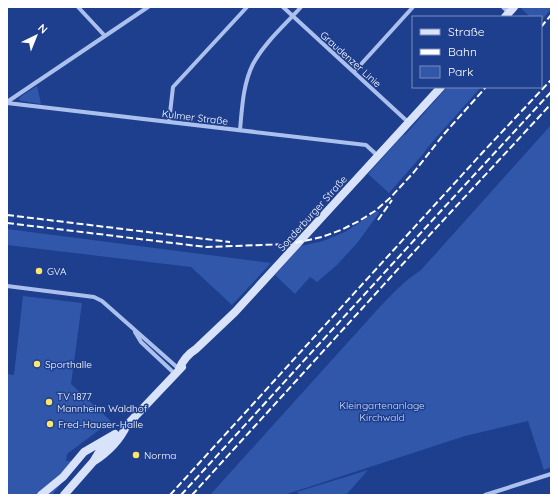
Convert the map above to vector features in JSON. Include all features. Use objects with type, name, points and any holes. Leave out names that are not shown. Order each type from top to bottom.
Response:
[{"type":"street","points":[[78,7],[105,36]]},
{"type":"street","points":[[7,102],[148,7]]},
{"type":"street","points":[[169,122],[173,88],[247,7]]},
{"type":"street","name":"Graudenzer Linie","points":[[283,7],[408,122]]},
{"type":"street","points":[[240,130],[247,82],[253,64],[262,49],[301,7]]},
{"type":"street","points":[[354,72],[413,7]]},
{"type":"street","name":"Sonderburger Straße","points":[[93,462],[103,456],[128,425],[176,371],[190,352],[196,349],[235,312],[440,88]]},
{"type":"street","name":"Kulmer Straße","points":[[7,102],[366,145],[378,156]]},
{"type":"street","points":[[7,286],[94,297],[102,301],[142,336],[176,371]]},
{"type":"street","name":"Sonderburger Straße","points":[[64,495],[93,462],[98,452],[115,434],[128,425]]},
{"type":"street","points":[[41,495],[63,478],[84,452],[115,434]]},
{"type":"street","points":[[84,452],[91,455],[93,462]]},
{"type":"street","points":[[485,495],[551,474]]},
{"type":"green space","points":[[520,7],[551,7],[542,20],[542,16],[529,16]]},
{"type":"green space","points":[[37,86],[41,104],[19,100],[20,97]]},
{"type":"green space","points":[[446,88],[480,88],[389,193],[368,174],[404,134],[405,135]]},
{"type":"green space","name":"Kleingartenanlage Kirchwald","points":[[551,125],[551,467],[544,470],[528,421],[465,436],[284,495],[210,495],[382,304],[403,284],[421,270]]},
{"type":"green space","points":[[377,211],[379,213],[358,242],[337,265],[317,282],[310,277],[295,294],[275,275],[301,246],[323,241],[345,232]]},
{"type":"green space","points":[[7,229],[271,263],[232,305],[191,267],[7,245]]},
{"type":"green space","name":"TV 1877 Mannheim Waldhof","points":[[23,296],[82,303],[71,384],[111,421],[67,454],[66,461],[77,460],[52,495],[7,495],[7,374],[14,375]]},
{"type":"green space","points":[[368,470],[346,495],[300,495],[297,492]]},
{"type":"railway","points":[[542,26],[551,15]]},
{"type":"railway","points":[[170,495],[483,152],[551,80]]},
{"type":"railway","points":[[7,223],[206,247],[290,244],[322,237],[359,221],[375,211],[390,198],[485,88]]},
{"type":"railway","points":[[181,495],[551,92]]},
{"type":"railway","points":[[192,495],[551,104]]},
{"type":"railway","points":[[378,220],[392,200]]},
{"type":"railway","points":[[7,215],[230,242]]},
{"type":"place","name":"GVA","points":[[39,271]]},
{"type":"place","name":"Sporthalle","points":[[37,364]]},
{"type":"place","name":"TV 1877 Mannheim Waldhof","points":[[49,402]]},
{"type":"place","name":"Fred-Hauser-Halle","points":[[50,424]]},
{"type":"place","name":"Norma","points":[[136,455]]}]
